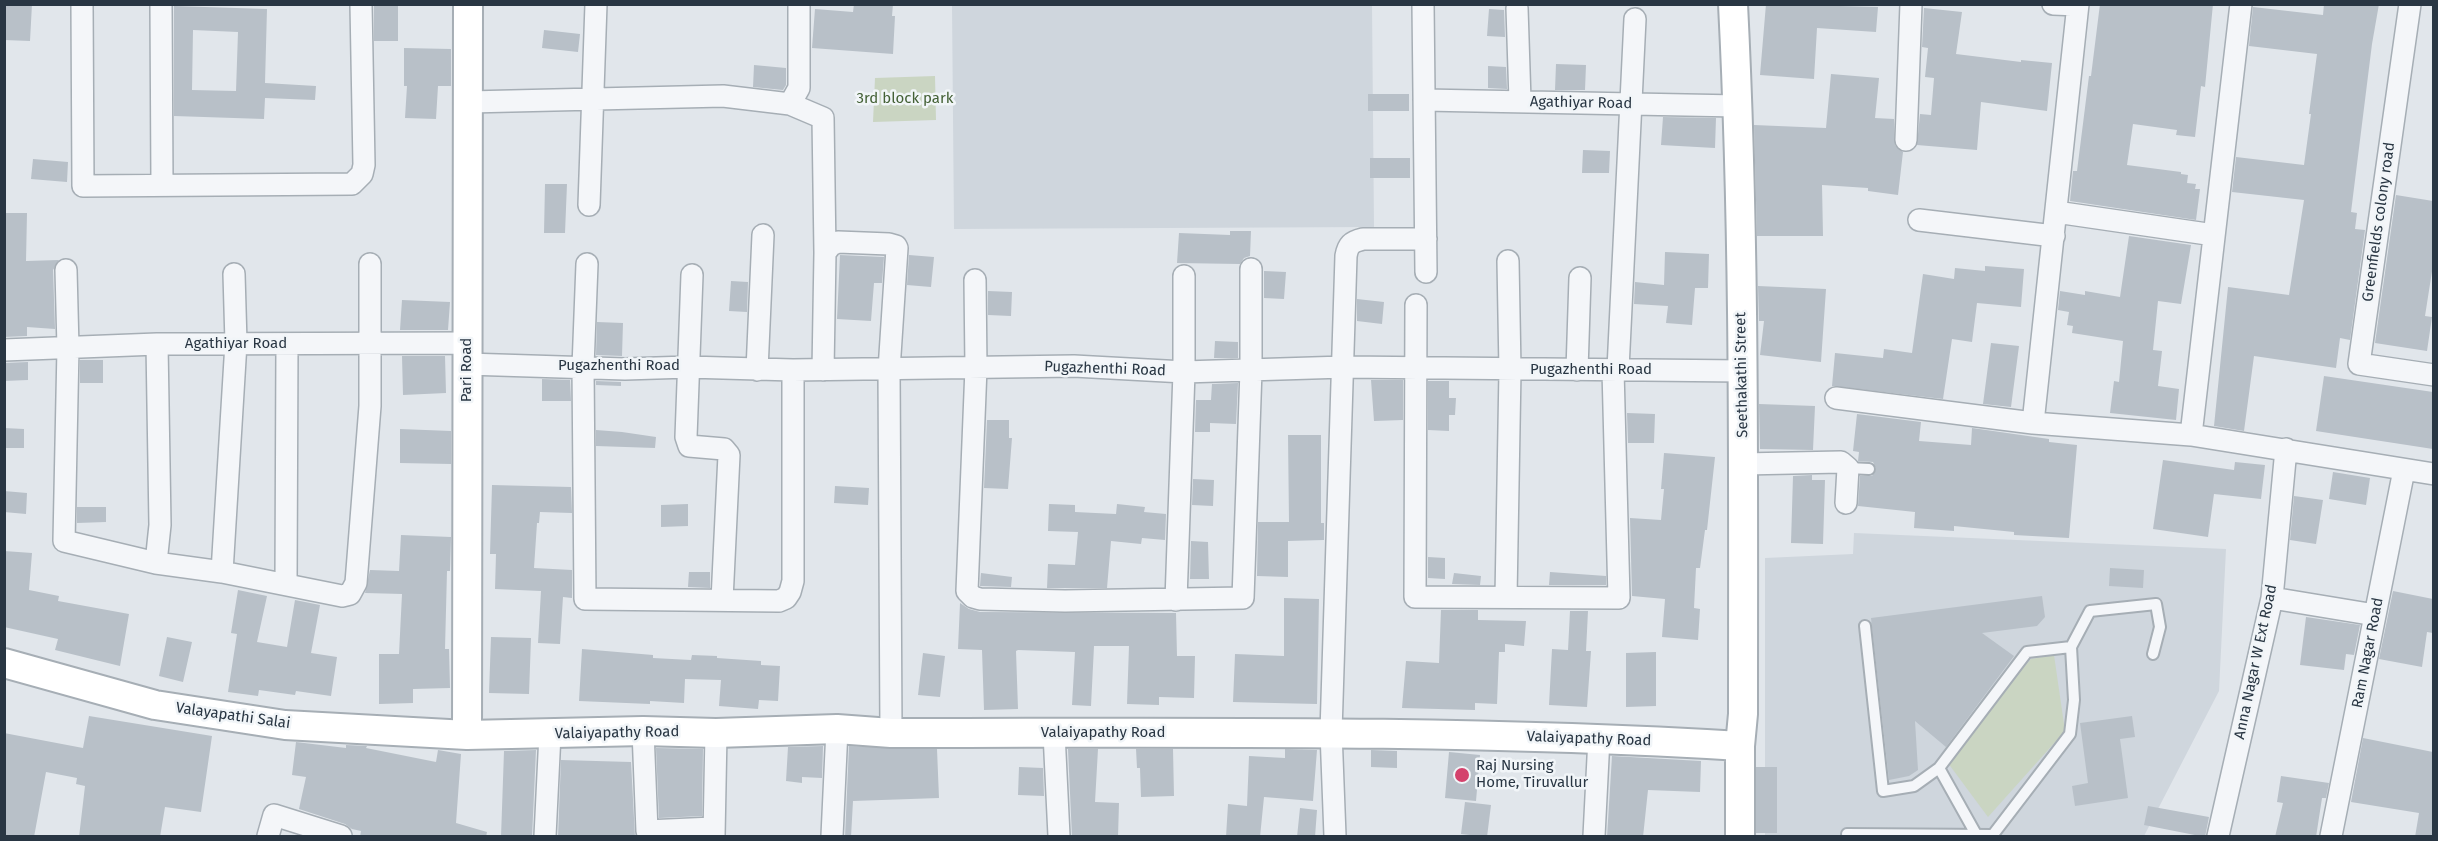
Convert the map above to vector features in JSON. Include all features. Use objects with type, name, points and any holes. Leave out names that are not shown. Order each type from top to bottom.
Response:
[{"type":"main road","name":"Pari Road","points":[[467,735],[468,4]]},
{"type":"main road","name":"Seethakathi Street","points":[[1733,4],[1738,106],[1743,371],[1743,714],[1740,746],[1740,837]]},
{"type":"main road","name":"Valayapathi Salai","points":[[4,663],[155,705],[273,723],[467,735]]},
{"type":"main road","name":"Valaiyapathy Road","points":[[467,735],[643,731],[716,733],[837,729],[891,733],[1331,732],[1599,738],[1740,746]]},
{"type":"street","points":[[82,4],[83,186],[352,184],[362,174],[364,165],[361,4]]},
{"type":"street","points":[[161,4],[162,185]]},
{"type":"street","points":[[589,205],[596,4]]},
{"type":"street","points":[[790,104],[799,88],[799,4]]},
{"type":"street","points":[[1424,4],[1426,272]]},
{"type":"street","points":[[1906,140],[1911,4]]},
{"type":"street","points":[[2033,423],[2078,5],[2053,4]]},
{"type":"street","points":[[2191,435],[2241,4]]},
{"type":"street","name":"Greenfields colony road","points":[[2410,4],[2359,364],[2433,375]]},
{"type":"street","points":[[1516,8],[1520,101]]},
{"type":"street","points":[[1416,305],[1415,597],[1619,598],[1616,369],[1635,19]]},
{"type":"street","points":[[469,102],[723,96],[790,104],[823,118],[825,253],[823,370]]},
{"type":"street","name":"Agathiyar Road","points":[[1424,100],[1738,106]]},
{"type":"street","points":[[2056,212],[2214,235]]},
{"type":"street","points":[[1919,220],[2054,236]]},
{"type":"street","points":[[757,369],[763,235]]},
{"type":"street","points":[[1335,837],[1331,732],[1346,256],[1348,246],[1362,239],[1426,239]]},
{"type":"street","points":[[825,253],[831,245],[838,242],[893,244],[897,248],[889,370],[891,733]]},
{"type":"street","points":[[1506,597],[1510,370],[1508,261]]},
{"type":"street","points":[[66,270],[68,348],[64,541],[156,562],[222,572],[342,596],[351,594],[354,590],[370,406],[370,264]]},
{"type":"street","points":[[587,264],[583,367],[585,599],[779,601],[786,598],[793,581],[793,370]]},
{"type":"street","points":[[975,280],[976,368],[967,591],[973,597],[980,599],[1243,598],[1251,370],[1251,269]]},
{"type":"street","points":[[222,572],[236,343],[234,274]]},
{"type":"street","points":[[692,275],[686,443],[693,447],[724,449],[729,455],[722,600]]},
{"type":"street","points":[[1176,600],[1184,372],[1184,276]]},
{"type":"street","points":[[1577,370],[1580,278]]},
{"type":"street","points":[[156,562],[160,525],[157,344]]},
{"type":"street","name":"Agathiyar Road","points":[[4,350],[157,344],[370,344],[467,354]]},
{"type":"street","points":[[286,584],[287,344]]},
{"type":"street","name":"Pugazhenthi Road","points":[[467,354],[583,367],[626,369],[688,366],[793,370],[889,370],[1074,366],[1184,372],[1344,367],[1743,371]]},
{"type":"street","points":[[1836,398],[2033,423],[2191,435],[2433,474]]},
{"type":"street","name":"Anna Nagar W Ext Road","points":[[2218,837],[2272,598],[2286,449]]},
{"type":"street","points":[[1743,464],[1841,462],[1848,468],[1846,503]]},
{"type":"street","name":"Ram Nagar Road","points":[[2331,837],[2404,470]]},
{"type":"street","points":[[2272,598],[2375,615]]},
{"type":"street","points":[[832,837],[837,729]]},
{"type":"street","points":[[643,731],[646,831],[713,832],[716,733]]},
{"type":"street","points":[[1054,733],[1059,837]]},
{"type":"street","points":[[545,837],[550,734]]},
{"type":"street","points":[[1594,837],[1599,738]]},
{"type":"street","points":[[268,837],[274,815],[340,837]]},
{"type":"lane","points":[[1848,468],[1869,470]]},
{"type":"lane","points":[[1847,834],[1992,836],[2070,734],[2074,700],[2071,647],[2090,611],[2156,604],[2160,627],[2153,654]]},
{"type":"lane","points":[[1865,626],[1883,791],[1914,786],[1939,768],[2027,652],[2071,647]]},
{"type":"lane","points":[[1939,768],[1977,836]]},
{"type":"shaded area","points":[[952,5],[1372,5],[1374,227],[954,229]]},
{"type":"shaded area","points":[[1854,533],[2226,549],[2219,691],[2144,836],[1765,836],[1765,558],[1853,554]]},
{"type":"green space","name":"3rd block park","points":[[935,76],[936,120],[873,122],[875,78]]},
{"type":"green space","points":[[2054,655],[2065,731],[1988,817],[1945,759],[2031,659]]},
{"type":"building","points":[[4,4],[32,4],[30,41],[4,40]]},
{"type":"building","points":[[374,4],[398,4],[398,41],[374,41]]},
{"type":"building","points":[[854,4],[893,4],[892,16],[895,16],[893,54],[812,48],[815,9],[853,12]]},
{"type":"building","points":[[1766,4],[1878,7],[1876,32],[1817,28],[1814,79],[1760,75]]},
{"type":"building","points":[[2100,4],[2213,4],[2205,87],[2201,86],[2195,137],[2176,135],[2177,130],[2133,124],[2127,165],[2181,172],[2181,174],[2188,175],[2187,183],[2196,184],[2195,189],[2200,189],[2196,220],[2070,201],[2073,171],[2077,171]]},
{"type":"building","points":[[2324,4],[2379,4],[2351,212],[2357,213],[2355,229],[2365,230],[2350,340],[2340,338],[2336,368],[2254,356],[2244,431],[2214,426],[2228,287],[2289,295],[2304,200],[2232,192],[2236,157],[2304,165],[2311,114],[2309,114],[2317,54],[2249,46],[2253,7],[2323,15]]},
{"type":"building","points":[[174,6],[267,9],[265,83],[316,86],[315,100],[265,98],[264,119],[174,116]],"holes":[[[193,30],[238,32],[236,91],[192,90]]]},
{"type":"building","points":[[1924,8],[1962,12],[1956,54],[2021,62],[2021,60],[2052,63],[2047,111],[1981,102],[1977,150],[1917,145],[1920,114],[1931,115],[1934,78],[1925,77],[1928,48],[1922,47]]},
{"type":"building","points":[[1489,9],[1504,10],[1505,37],[1487,36]]},
{"type":"building","points":[[544,30],[580,34],[578,52],[542,48]]},
{"type":"building","points":[[404,48],[451,49],[451,86],[438,86],[436,119],[405,118],[407,86],[404,86]]},
{"type":"building","points":[[1556,64],[1586,65],[1585,90],[1555,90]]},
{"type":"building","points":[[754,65],[786,68],[786,85],[783,90],[753,87]]},
{"type":"building","points":[[1488,66],[1506,67],[1507,89],[1488,88]]},
{"type":"building","points":[[1831,74],[1879,78],[1875,118],[1894,119],[1895,145],[1903,152],[1898,195],[1868,191],[1868,188],[1822,185],[1823,236],[1757,236],[1754,125],[1826,128]]},
{"type":"building","points":[[1368,94],[1409,94],[1409,111],[1368,111]]},
{"type":"building","points":[[1663,117],[1716,118],[1715,148],[1661,145]]},
{"type":"building","points":[[1583,150],[1610,151],[1609,173],[1582,173]]},
{"type":"building","points":[[1370,158],[1410,158],[1410,178],[1370,178]]},
{"type":"building","points":[[33,159],[68,162],[67,182],[31,179]]},
{"type":"building","points":[[545,184],[567,184],[565,233],[544,233]]},
{"type":"building","points":[[2396,195],[2433,201],[2433,265],[2425,316],[2432,317],[2427,351],[2375,343]]},
{"type":"building","points":[[4,213],[27,213],[26,261],[59,260],[53,270],[55,329],[27,327],[27,336],[4,337]]},
{"type":"building","points":[[1230,231],[1251,231],[1250,256],[1244,258],[1240,264],[1177,263],[1179,233],[1230,235]]},
{"type":"building","points":[[2129,236],[2191,245],[2181,304],[2158,301],[2153,350],[2162,351],[2158,386],[2179,389],[2176,420],[2110,413],[2114,381],[2119,382],[2123,341],[2072,333],[2073,326],[2067,325],[2069,312],[2058,310],[2060,291],[2085,295],[2085,291],[2120,297]]},
{"type":"building","points":[[1665,252],[1709,254],[1708,288],[1695,288],[1692,325],[1666,323],[1668,306],[1634,304],[1635,282],[1664,285]]},
{"type":"building","points":[[840,255],[884,257],[882,283],[874,283],[871,321],[837,319]]},
{"type":"building","points":[[909,255],[934,257],[931,287],[907,285]]},
{"type":"building","points":[[1985,266],[2024,269],[2021,307],[1977,303],[1972,342],[1952,339],[1943,399],[1832,386],[1835,353],[1883,358],[1884,349],[1912,353],[1923,274],[1954,279],[1955,268],[1985,271]]},
{"type":"building","points":[[1264,271],[1286,272],[1284,299],[1264,298]]},
{"type":"building","points":[[731,281],[748,282],[747,312],[729,311]]},
{"type":"building","points":[[1758,286],[1826,289],[1821,362],[1760,355],[1764,321],[1759,321]]},
{"type":"building","points":[[988,291],[1012,292],[1011,316],[988,315]]},
{"type":"building","points":[[1357,299],[1384,302],[1382,324],[1357,321]]},
{"type":"building","points":[[402,300],[450,302],[448,330],[400,330]]},
{"type":"building","points":[[597,322],[623,323],[622,356],[596,355]]},
{"type":"building","points":[[1215,341],[1238,342],[1238,358],[1214,358]]},
{"type":"building","points":[[1991,343],[2019,346],[2011,407],[1983,404]]},
{"type":"building","points":[[402,356],[445,356],[446,393],[403,395]]},
{"type":"building","points":[[80,360],[103,360],[103,383],[80,383]]},
{"type":"building","points":[[28,362],[28,380],[4,381],[4,363]]},
{"type":"building","points":[[2324,376],[2433,392],[2433,449],[2316,431]]},
{"type":"building","points":[[542,379],[570,380],[571,401],[542,401]]},
{"type":"building","points":[[1371,380],[1403,380],[1403,420],[1374,421]]},
{"type":"building","points":[[596,381],[621,382],[621,386],[596,385]]},
{"type":"building","points":[[1428,381],[1449,381],[1449,398],[1456,398],[1455,415],[1449,415],[1449,431],[1428,430]]},
{"type":"building","points":[[1238,383],[1236,424],[1210,423],[1210,432],[1195,432],[1196,400],[1211,400],[1212,384]]},
{"type":"building","points":[[1759,404],[1815,406],[1813,450],[1760,449]]},
{"type":"building","points":[[1627,413],[1655,414],[1654,443],[1628,443]]},
{"type":"building","points":[[1857,414],[1921,422],[1919,441],[1971,445],[1972,428],[2077,445],[2069,538],[2014,535],[2014,532],[1954,526],[1954,531],[1914,528],[1915,512],[1858,506],[1860,476],[1872,476],[1876,469],[1873,462],[1858,461],[1859,452],[1853,451]]},
{"type":"building","points":[[987,420],[1009,420],[1009,438],[1012,438],[1008,489],[984,488]]},
{"type":"building","points":[[4,428],[24,429],[24,448],[4,448]]},
{"type":"building","points":[[400,429],[451,431],[451,464],[400,463]]},
{"type":"building","points":[[596,430],[656,437],[655,448],[596,446]]},
{"type":"building","points":[[1288,435],[1321,435],[1321,523],[1324,523],[1324,540],[1288,541],[1288,577],[1257,576],[1258,522],[1289,522]]},
{"type":"building","points":[[1664,453],[1715,457],[1707,530],[1705,530],[1700,568],[1696,568],[1694,608],[1700,609],[1698,640],[1662,637],[1665,599],[1632,596],[1630,518],[1661,520]]},
{"type":"building","points":[[2163,460],[2234,470],[2235,462],[2265,465],[2261,499],[2214,494],[2208,537],[2153,529]]},
{"type":"building","points":[[2333,472],[2370,478],[2366,505],[2329,499]]},
{"type":"building","points":[[1812,475],[1812,480],[1825,480],[1823,544],[1791,543],[1793,476]]},
{"type":"building","points":[[1193,479],[1214,480],[1213,506],[1192,505]]},
{"type":"building","points":[[492,485],[571,487],[572,513],[540,512],[539,523],[537,523],[534,568],[572,570],[572,598],[563,597],[560,644],[538,643],[541,591],[495,589],[496,554],[490,554]]},
{"type":"building","points":[[835,486],[869,488],[868,505],[834,503]]},
{"type":"building","points":[[4,491],[27,493],[26,514],[4,512]]},
{"type":"building","points":[[2294,496],[2323,500],[2316,544],[2290,540]]},
{"type":"building","points":[[688,504],[688,526],[661,527],[661,505]]},
{"type":"building","points":[[1049,504],[1075,505],[1075,512],[1116,514],[1117,504],[1145,507],[1144,512],[1166,514],[1165,540],[1142,538],[1141,544],[1111,541],[1107,588],[1047,588],[1048,564],[1075,565],[1078,532],[1048,531]]},
{"type":"building","points":[[77,507],[106,507],[106,522],[77,523]]},
{"type":"building","points":[[401,535],[451,537],[450,571],[447,571],[445,649],[449,649],[450,688],[413,689],[413,703],[379,704],[379,654],[399,654],[402,594],[365,593],[370,570],[399,571]]},
{"type":"building","points":[[1191,541],[1208,542],[1209,579],[1190,579]]},
{"type":"building","points":[[4,551],[32,553],[29,590],[59,596],[58,601],[129,614],[120,666],[55,650],[58,639],[4,627]]},
{"type":"building","points":[[1428,557],[1445,558],[1445,579],[1428,578]]},
{"type":"building","points":[[2110,568],[2144,570],[2143,588],[2109,586]]},
{"type":"building","points":[[689,572],[710,572],[710,588],[688,587]]},
{"type":"building","points":[[1550,572],[1606,576],[1606,585],[1549,585]]},
{"type":"building","points":[[981,573],[1012,577],[1011,587],[980,586]]},
{"type":"building","points":[[1454,573],[1481,576],[1480,585],[1452,584]]},
{"type":"building","points":[[238,590],[267,596],[257,642],[287,647],[295,600],[320,605],[311,653],[337,657],[331,696],[296,691],[295,695],[259,690],[258,696],[228,692],[237,634],[231,633]]},
{"type":"building","points":[[2393,591],[2433,599],[2433,633],[2427,632],[2422,667],[2379,659]]},
{"type":"building","points":[[2042,596],[2045,617],[2037,626],[1982,633],[2014,656],[1946,747],[1915,721],[1918,770],[1909,776],[1889,780],[1871,618]]},
{"type":"building","points":[[1284,598],[1319,599],[1317,704],[1233,702],[1235,654],[1284,656]]},
{"type":"building","points":[[960,603],[980,612],[1176,613],[1177,656],[1195,656],[1194,698],[1159,697],[1159,705],[1127,704],[1129,646],[1094,646],[1091,706],[1072,705],[1075,652],[1018,650],[1016,651],[1018,709],[984,710],[982,650],[958,649]]},
{"type":"building","points":[[1441,610],[1478,610],[1478,620],[1526,621],[1524,646],[1505,644],[1505,652],[1499,652],[1497,704],[1475,703],[1475,710],[1402,708],[1406,661],[1439,663]]},
{"type":"building","points":[[1570,611],[1588,611],[1586,651],[1591,651],[1587,707],[1549,705],[1552,649],[1568,650]]},
{"type":"building","points":[[2306,617],[2360,625],[2354,655],[2346,654],[2344,670],[2300,665]]},
{"type":"building","points":[[167,637],[192,642],[183,682],[159,676]]},
{"type":"building","points":[[491,637],[531,638],[529,694],[489,693]]},
{"type":"building","points":[[582,649],[653,655],[653,658],[691,660],[692,655],[717,656],[717,658],[761,661],[761,665],[780,666],[778,701],[759,700],[758,709],[719,706],[721,680],[685,679],[684,703],[579,701]]},
{"type":"building","points":[[1656,652],[1656,706],[1626,707],[1626,653]]},
{"type":"building","points":[[923,653],[945,656],[940,697],[918,695]]},
{"type":"building","points":[[89,716],[212,736],[201,812],[165,807],[160,837],[79,837],[85,786],[76,784],[77,778],[46,772],[34,837],[4,837],[4,733],[83,748]]},
{"type":"building","points":[[2132,716],[2135,737],[2120,739],[2128,798],[2075,806],[2072,786],[2088,783],[2080,723]]},
{"type":"building","points":[[2363,738],[2433,752],[2433,837],[2415,837],[2419,813],[2351,802]]},
{"type":"building","points":[[296,742],[346,748],[346,745],[367,746],[366,748],[436,762],[438,750],[461,754],[456,823],[487,832],[486,837],[360,837],[361,831],[299,809],[306,777],[292,775]]},
{"type":"building","points":[[823,746],[822,778],[802,777],[802,783],[786,781],[788,747]]},
{"type":"building","points":[[849,746],[937,749],[939,798],[853,801],[851,837],[845,837]]},
{"type":"building","points":[[656,748],[703,749],[702,816],[659,818]]},
{"type":"building","points":[[1068,749],[1098,749],[1095,802],[1119,803],[1118,837],[1072,837]]},
{"type":"building","points":[[1136,749],[1173,749],[1174,796],[1141,797],[1140,768],[1137,768]]},
{"type":"building","points":[[1285,749],[1317,750],[1313,801],[1264,797],[1260,837],[1226,837],[1228,804],[1247,806],[1249,756],[1285,758]]},
{"type":"building","points":[[536,750],[532,837],[501,837],[504,751]]},
{"type":"building","points":[[1371,750],[1397,751],[1397,768],[1371,767]]},
{"type":"building","points":[[1449,752],[1480,755],[1476,801],[1445,798]]},
{"type":"building","points":[[1612,756],[1701,761],[1700,792],[1648,790],[1643,837],[1607,837]]},
{"type":"building","points":[[561,760],[631,762],[635,837],[558,837]]},
{"type":"building","points":[[1019,767],[1043,768],[1044,796],[1018,795]]},
{"type":"building","points":[[1756,767],[1777,767],[1777,833],[1756,833]]},
{"type":"building","points":[[2281,776],[2329,783],[2326,798],[2322,798],[2316,837],[2275,837],[2283,803],[2277,802]]},
{"type":"building","points":[[1465,802],[1491,805],[1487,837],[1461,834]]},
{"type":"building","points":[[2148,806],[2209,817],[2205,837],[2144,825]]},
{"type":"building","points":[[1300,808],[1317,810],[1315,837],[1297,837]]},
{"type":"place","name":"Raj Nursing Home, Tiruvallur","points":[[1462,775]]}]
